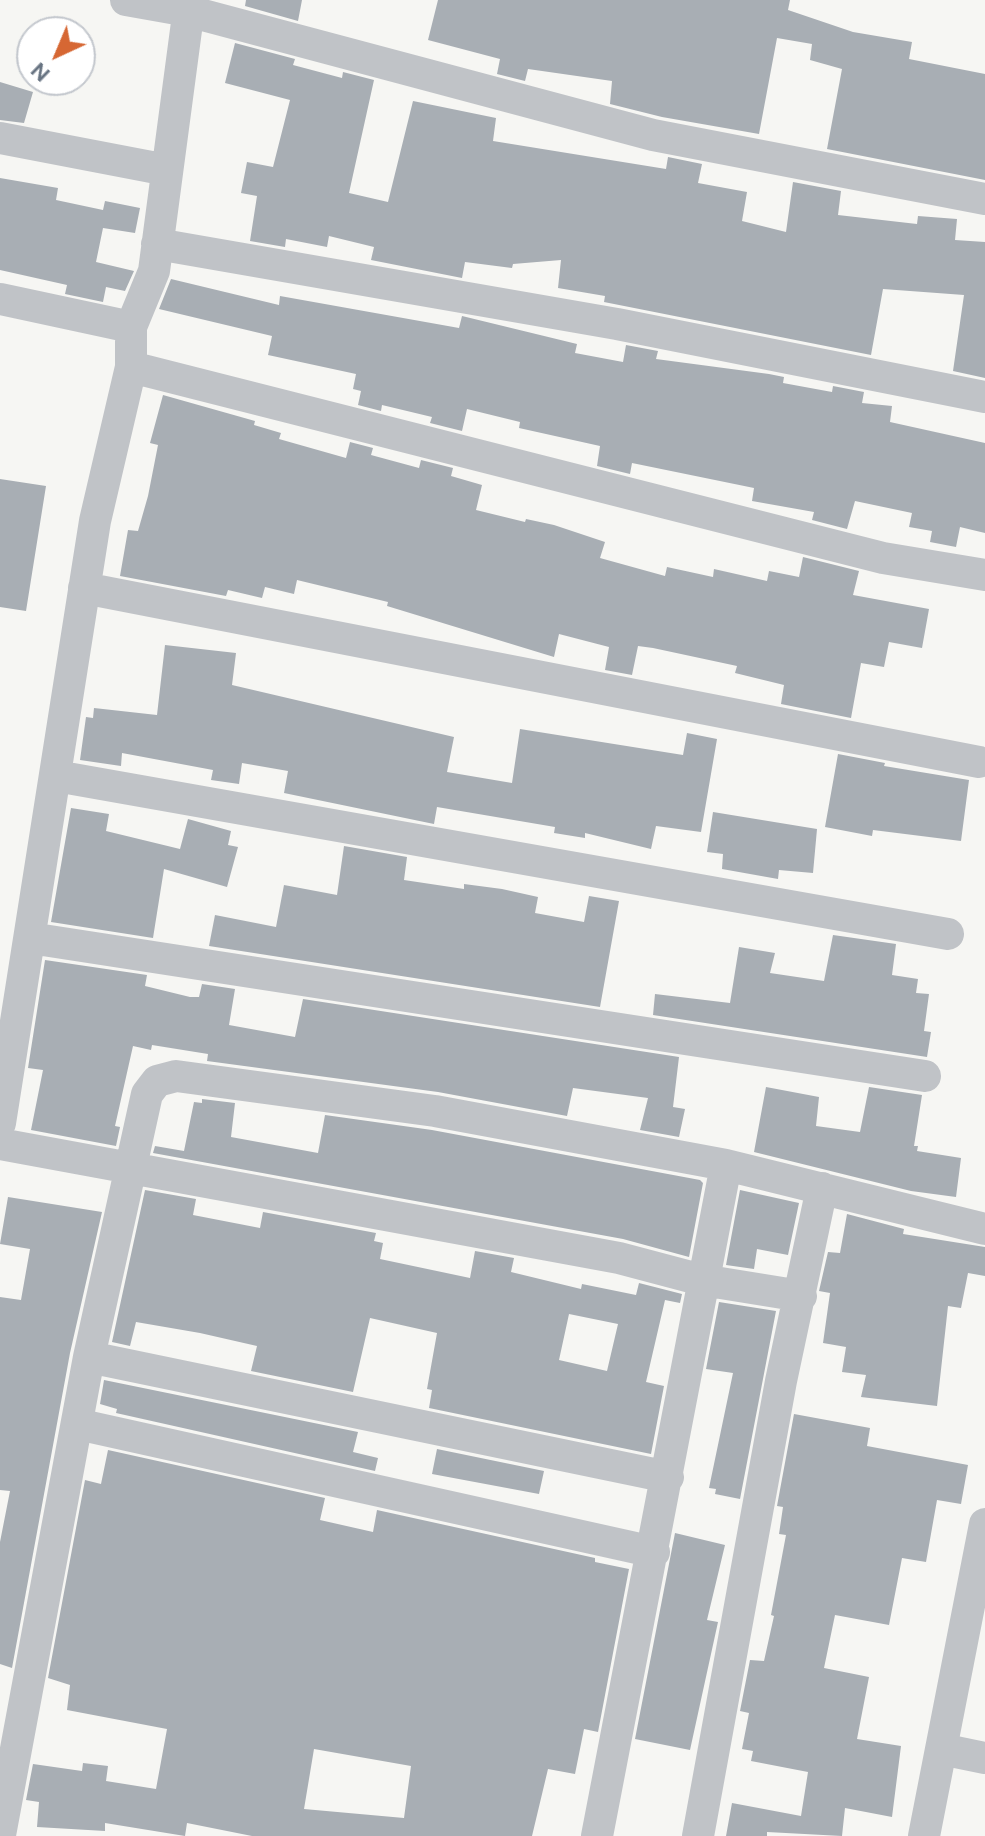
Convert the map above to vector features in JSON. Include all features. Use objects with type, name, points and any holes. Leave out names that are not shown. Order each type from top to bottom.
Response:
[{"type":"street","points":[[126,0],[189,6],[653,135],[985,199]]},
{"type":"street","points":[[0,1123],[95,521],[131,367],[131,327],[154,271],[189,6]]},
{"type":"street","points":[[0,138],[167,170]]},
{"type":"street","points":[[157,244],[617,324],[985,397]]},
{"type":"street","points":[[0,299],[131,327]]},
{"type":"street","points":[[131,367],[883,558],[985,575]]},
{"type":"street","points":[[84,588],[979,762]]},
{"type":"street","points":[[56,776],[948,934]]},
{"type":"street","points":[[30,938],[925,1076]]},
{"type":"street","points":[[0,1835],[89,1357],[147,1094],[157,1081],[176,1076],[435,1111],[726,1165],[985,1229]]},
{"type":"street","points":[[0,1144],[619,1258],[702,1280],[801,1296]]},
{"type":"street","points":[[597,1836],[726,1165]]},
{"type":"street","points":[[698,1836],[781,1381],[822,1188]]},
{"type":"street","points":[[89,1357],[668,1477]]},
{"type":"street","points":[[77,1424],[654,1552]]},
{"type":"street","points":[[924,1836],[983,1545]]},
{"type":"street","points":[[941,1749],[985,1758]]},
{"type":"building","points":[[246,0],[302,0],[298,21],[245,6]]},
{"type":"building","points":[[438,0],[790,0],[788,10],[853,32],[912,42],[909,59],[985,74],[985,180],[827,149],[842,69],[810,60],[812,44],[777,38],[759,134],[662,117],[610,104],[612,81],[528,69],[525,81],[497,74],[500,59],[428,40]]},
{"type":"building","points":[[235,43],[295,59],[293,65],[342,78],[343,72],[374,80],[349,193],[388,202],[413,101],[496,118],[493,141],[666,169],[668,157],[702,164],[698,183],[747,192],[742,221],[786,232],[793,182],[841,191],[838,215],[917,224],[918,216],[957,219],[955,240],[985,242],[985,378],[953,371],[964,295],[883,289],[871,355],[604,302],[605,296],[558,288],[561,260],[513,264],[512,268],[465,262],[462,278],[371,260],[374,247],[329,236],[327,247],[286,239],[285,247],[250,241],[257,196],[241,193],[247,162],[273,167],[290,100],[225,83]]},
{"type":"building","points":[[0,82],[16,87],[16,96],[32,96],[24,123],[0,120]]},
{"type":"building","points":[[0,178],[58,188],[56,200],[103,210],[105,201],[140,208],[135,233],[103,228],[96,262],[134,271],[125,291],[106,287],[103,302],[65,294],[67,285],[0,270]]},
{"type":"building","points":[[171,279],[279,305],[280,296],[459,328],[462,316],[577,344],[575,353],[623,362],[626,345],[658,351],[656,359],[769,374],[784,377],[783,383],[832,392],[833,386],[864,392],[862,403],[892,406],[890,422],[985,443],[985,533],[960,527],[956,547],[930,542],[932,531],[909,527],[912,513],[855,501],[847,529],[812,520],[814,512],[752,501],[754,488],[632,463],[630,474],[597,466],[600,446],[519,428],[520,422],[467,409],[462,431],[430,423],[432,417],[382,405],[381,411],[358,405],[361,391],[353,389],[356,374],[268,355],[272,336],[159,309]]},
{"type":"building","points":[[163,395],[255,421],[254,425],[281,433],[279,439],[346,458],[350,442],[373,448],[371,455],[419,468],[421,460],[453,468],[451,476],[482,485],[476,510],[525,522],[526,519],[554,525],[605,542],[600,558],[665,576],[667,567],[713,577],[714,569],[767,581],[769,571],[799,577],[803,557],[859,571],[853,595],[929,609],[922,648],[889,642],[884,667],[861,663],[851,718],[781,704],[784,685],[735,673],[737,666],[653,648],[638,646],[632,675],[605,670],[609,647],[559,634],[554,657],[387,606],[388,602],[297,580],[294,594],[265,587],[262,598],[228,590],[226,596],[120,576],[128,530],[138,531],[148,496],[158,445],[150,443]]},
{"type":"building","points":[[0,479],[46,486],[26,611],[0,607]]},
{"type":"building","points":[[165,645],[236,653],[232,685],[454,737],[447,772],[512,783],[520,729],[683,755],[687,733],[717,739],[701,832],[656,826],[651,849],[585,833],[585,838],[554,833],[555,827],[437,807],[434,824],[284,793],[288,771],[242,763],[239,784],[211,780],[213,770],[122,753],[121,766],[80,760],[86,717],[93,718],[94,708],[157,715]]},
{"type":"building","points":[[838,754],[885,763],[884,766],[969,780],[961,841],[873,830],[872,836],[825,827]]},
{"type":"building","points":[[71,808],[109,814],[106,831],[180,849],[188,819],[231,831],[228,845],[238,847],[227,887],[164,869],[153,938],[51,922]]},
{"type":"building","points":[[713,812],[817,829],[813,873],[779,870],[778,879],[722,869],[723,854],[707,852]]},
{"type":"building","points":[[344,846],[407,857],[404,880],[464,889],[464,884],[538,897],[535,913],[584,922],[589,896],[619,901],[600,1007],[209,946],[215,915],[276,927],[284,885],[337,895]]},
{"type":"building","points":[[833,935],[896,944],[892,975],[918,979],[916,993],[929,994],[924,1031],[931,1032],[927,1057],[653,1015],[655,994],[730,1003],[739,947],[775,953],[770,973],[824,981]]},
{"type":"building","points":[[45,960],[147,975],[145,986],[190,997],[199,997],[202,984],[235,989],[229,1025],[295,1037],[303,999],[679,1057],[673,1107],[685,1109],[679,1137],[640,1130],[648,1098],[573,1088],[567,1116],[438,1092],[207,1061],[208,1054],[152,1045],[151,1050],[133,1046],[115,1126],[120,1127],[116,1146],[31,1130],[43,1070],[28,1068]]},
{"type":"building","points":[[766,1087],[819,1097],[816,1126],[860,1132],[869,1087],[922,1095],[914,1146],[918,1146],[917,1151],[961,1158],[956,1197],[911,1191],[754,1152]]},
{"type":"building","points":[[202,1099],[235,1103],[231,1137],[318,1153],[325,1115],[432,1130],[700,1180],[703,1183],[689,1257],[623,1239],[153,1153],[155,1146],[184,1151],[194,1102],[202,1103]]},
{"type":"building","points":[[145,1190],[196,1199],[193,1215],[260,1228],[263,1212],[376,1233],[374,1241],[383,1243],[380,1259],[470,1278],[475,1251],[514,1258],[511,1272],[581,1289],[582,1284],[636,1295],[639,1283],[682,1294],[680,1303],[665,1300],[646,1382],[664,1386],[651,1454],[429,1408],[432,1390],[427,1389],[437,1333],[370,1318],[353,1392],[251,1371],[257,1346],[200,1333],[136,1322],[130,1346],[112,1342]],"holes":[[[569,1314],[618,1324],[607,1371],[559,1360]]]},
{"type":"building","points":[[740,1190],[799,1203],[788,1255],[757,1249],[754,1269],[726,1265]]},
{"type":"building","points":[[8,1197],[102,1212],[70,1353],[12,1668],[0,1664],[0,1542],[10,1491],[0,1490],[0,1297],[21,1300],[30,1249],[0,1244]]},
{"type":"building","points":[[847,1214],[904,1229],[903,1234],[985,1247],[985,1276],[968,1273],[961,1308],[948,1306],[937,1406],[861,1397],[866,1375],[842,1372],[846,1347],[823,1343],[830,1293],[819,1291],[828,1252],[840,1253]]},
{"type":"building","points":[[719,1302],[776,1311],[740,1499],[715,1494],[716,1489],[709,1488],[733,1373],[706,1369]]},
{"type":"building","points":[[104,1380],[358,1432],[353,1452],[378,1458],[375,1471],[116,1413],[117,1409],[100,1404]]},
{"type":"building","points":[[794,1414],[870,1428],[867,1446],[968,1465],[961,1504],[937,1500],[926,1562],[902,1558],[889,1625],[835,1615],[824,1668],[869,1677],[857,1739],[901,1746],[892,1817],[845,1808],[842,1836],[767,1832],[767,1836],[726,1836],[732,1803],[801,1816],[808,1772],[751,1761],[753,1751],[742,1749],[749,1713],[740,1711],[750,1660],[764,1661],[774,1616],[771,1615],[786,1535],[779,1534],[783,1507],[777,1506]]},
{"type":"building","points":[[437,1449],[544,1471],[539,1494],[432,1474]]},
{"type":"building","points":[[108,1450],[325,1498],[320,1520],[373,1532],[377,1510],[595,1558],[595,1562],[629,1569],[598,1732],[584,1729],[575,1774],[548,1769],[532,1836],[252,1836],[187,1823],[185,1836],[105,1823],[105,1831],[37,1827],[39,1802],[26,1800],[33,1764],[82,1771],[83,1763],[108,1766],[106,1781],[156,1789],[167,1729],[67,1710],[70,1685],[48,1678],[85,1480],[101,1484]],"holes":[[[314,1749],[411,1766],[404,1818],[304,1809]]]},
{"type":"building","points":[[675,1533],[725,1545],[707,1620],[718,1622],[690,1750],[635,1739]]}]
